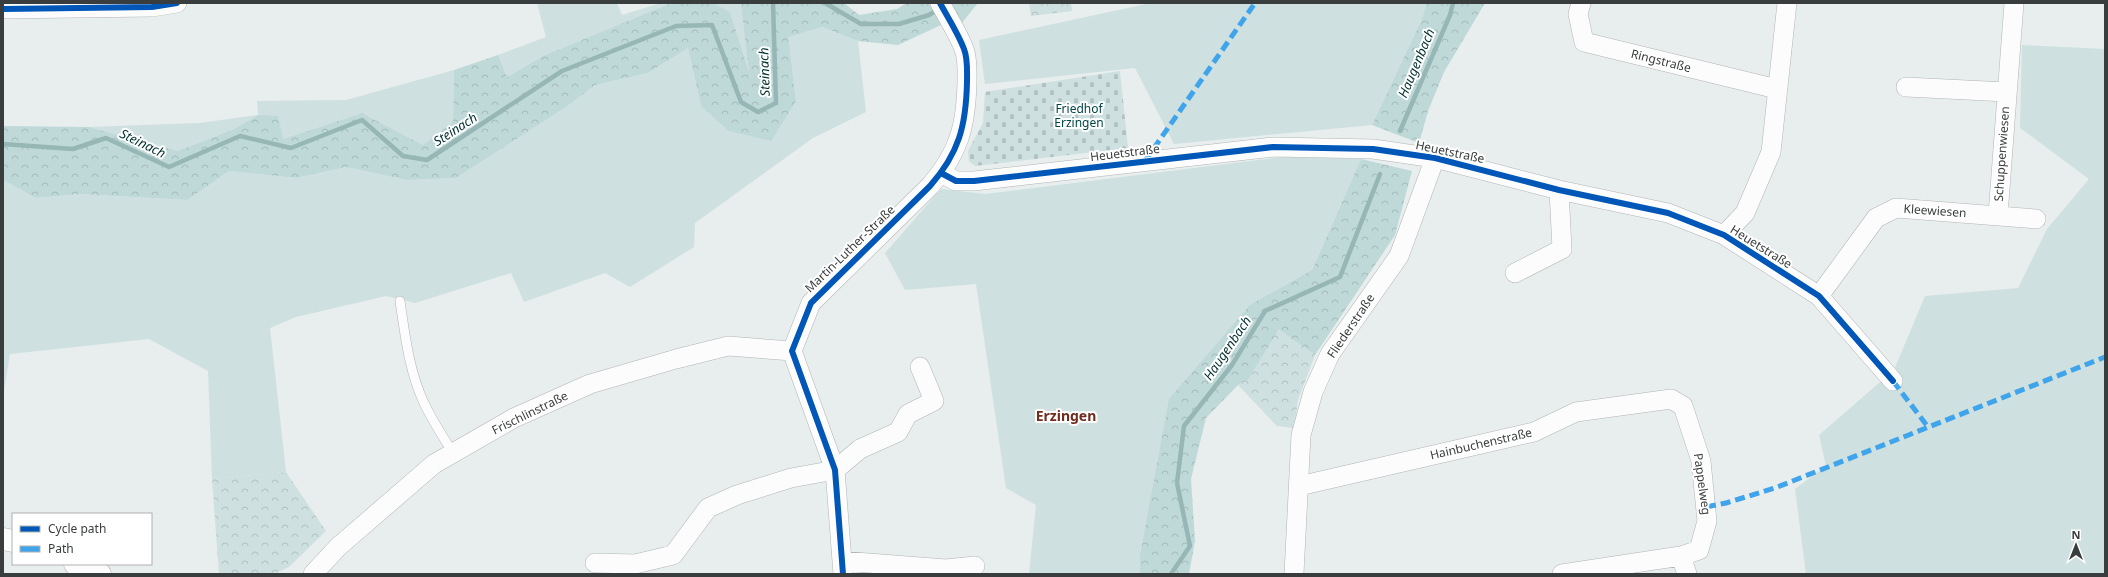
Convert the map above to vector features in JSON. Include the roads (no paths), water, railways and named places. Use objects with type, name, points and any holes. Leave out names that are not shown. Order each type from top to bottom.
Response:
[{"type":"street","points":[[3,9],[152,7],[177,3]]},
{"type":"street","name":"Martin-Luther-Straße","points":[[792,351],[811,303],[941,173],[958,144],[966,114],[967,71],[965,51],[940,3]]},
{"type":"street","name":"Ringstraße","points":[[1581,3],[1578,14],[1584,42],[1777,89]]},
{"type":"street","points":[[1724,236],[1745,213],[1771,152],[1787,3]]},
{"type":"street","name":"Schuppenwiesen","points":[[1998,215],[2014,3]]},
{"type":"street","name":"Schuppenwiesen","points":[[1906,87],[2007,92]]},
{"type":"street","name":"Heuetstraße","points":[[941,173],[956,181],[974,181],[1273,147],[1373,149],[1435,158],[1559,190],[1668,213],[1724,236],[1819,296],[1893,381]]},
{"type":"street","name":"Fliederstraße","points":[[1294,574],[1301,434],[1312,392],[1330,354],[1399,256],[1435,158]]},
{"type":"street","points":[[1515,273],[1562,249],[1559,190]]},
{"type":"street","name":"Kleewiesen","points":[[1819,296],[1876,218],[1896,208],[2036,219]]},
{"type":"street","name":"Frischlinstraße","points":[[313,574],[350,536],[434,464],[514,418],[590,384],[676,358],[728,346],[792,351]]},
{"type":"street","points":[[792,351],[835,470],[843,567],[946,569],[975,566]]},
{"type":"street","points":[[595,563],[635,564],[673,556],[708,508],[736,495],[791,478],[835,470],[860,449],[898,432],[908,414],[934,401],[920,367]]},
{"type":"street","name":"Hainbuchenstraße","points":[[1299,486],[1534,432],[1576,412],[1672,399],[1683,406]]},
{"type":"street","name":"Pappelweg","points":[[1682,556],[1699,550],[1707,521],[1701,461],[1683,406]]},
{"type":"street","points":[[1562,574],[1682,556],[1687,574]]},
{"type":"street","points":[[78,565],[100,574]]},
{"type":"lane","points":[[400,301],[406,345],[423,402],[453,454]]},
{"type":"waterway","name":"Steinach","points":[[3,144],[73,149],[106,138],[169,167],[240,136],[291,148],[362,120],[403,156],[427,160],[562,71],[676,26],[712,25],[741,102],[758,112],[776,103],[773,3]]},
{"type":"waterway","name":"Steinach","points":[[825,3],[861,24],[899,24],[929,15],[939,9]]},
{"type":"waterway","name":"Haugenbach","points":[[1400,131],[1450,15],[1453,3]]},
{"type":"waterway","name":"Haugenbach","points":[[1171,574],[1190,546],[1177,483],[1184,426],[1232,365],[1265,311],[1340,277],[1380,174]]},
{"type":"district","name":"Erzingen","points":[[1066,416]]},
{"type":"park label","name":"Friedhof Erzingen","points":[[1079,116]]}]
